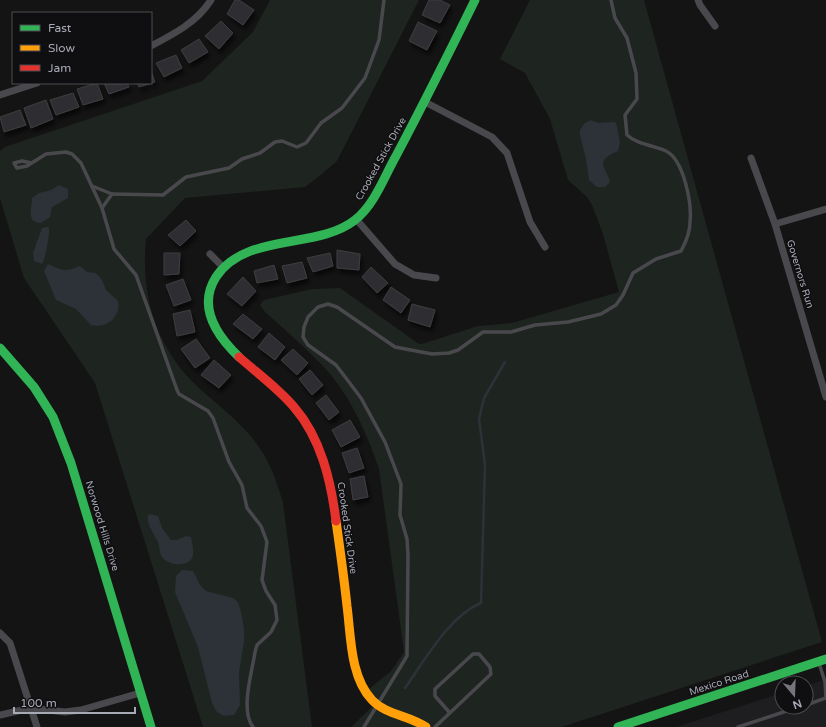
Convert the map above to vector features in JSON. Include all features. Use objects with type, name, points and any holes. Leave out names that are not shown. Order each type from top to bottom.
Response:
[{"type":"street","points":[[152,45],[180,31],[206,7],[211,0]]},
{"type":"street","name":"Crooked Stick Drive","points":[[426,727],[419,722],[390,712],[377,705],[365,693],[360,682],[354,660],[332,491],[319,448],[295,408],[219,337],[211,319],[208,297],[215,277],[223,267],[234,258],[248,252],[341,230],[356,219],[370,204],[424,102],[475,0]]},
{"type":"street","points":[[698,0],[715,26]]},
{"type":"street","points":[[0,95],[34,84]]},
{"type":"street","points":[[424,102],[492,137],[500,144],[507,153],[530,222],[545,247]]},
{"type":"street","name":"Governors Run","points":[[752,158],[775,224],[826,396]]},
{"type":"street","points":[[775,224],[826,209]]},
{"type":"street","points":[[356,219],[395,264],[414,275],[436,278]]},
{"type":"street","points":[[210,254],[223,267]]},
{"type":"street","name":"Norwood Hills Drive","points":[[0,348],[34,387],[53,417],[71,463],[151,727]]},
{"type":"street","points":[[0,633],[10,643],[37,727]]},
{"type":"street","name":"Mexico Road","points":[[618,727],[822,661]]},
{"type":"street","points":[[0,715],[31,708],[76,711],[99,706],[140,693]]},
{"type":"lane","points":[[92,186],[112,194],[163,194],[186,177],[229,168],[242,159],[260,153],[275,142],[282,141],[297,147],[306,143],[321,123],[342,108],[365,78],[379,40],[384,0]]},
{"type":"lane","points":[[364,727],[407,656],[408,555],[407,539],[400,516],[401,484],[385,442],[360,398],[336,365],[308,345],[303,337],[304,327],[308,317],[318,307],[328,304],[337,307],[395,347],[432,354],[449,353],[458,350],[483,332],[511,332],[536,325],[568,322],[601,314],[616,305],[623,295],[633,272],[656,258],[681,251],[687,240],[690,222],[690,202],[685,181],[677,161],[667,152],[634,141],[627,135],[625,115],[637,99],[636,73],[627,38],[615,18],[611,0]]},
{"type":"lane","points":[[32,163],[46,154],[66,152],[72,154],[81,163],[102,208],[114,249],[136,275],[177,390],[179,394],[208,411],[213,418],[229,462],[242,485],[247,508],[261,526],[267,542],[263,582],[278,617],[275,627],[257,645],[255,652],[246,707],[248,720],[253,727]]},
{"type":"lane","points":[[102,208],[112,194]]},
{"type":"lane","points":[[435,727],[450,713],[491,674],[490,666],[479,654],[473,654],[435,689],[434,696],[450,713]]},
{"type":"lane","points":[[814,702],[826,698],[822,661]]},
{"type":"lane","points":[[738,727],[775,715]]},
{"type":"shaded area","points":[[270,0],[419,0],[337,161],[305,187],[185,198],[146,239],[145,258],[148,295],[158,330],[166,346],[188,377],[245,429],[254,440],[268,462],[278,488],[283,503],[312,727],[203,727],[95,383],[24,278],[0,198],[0,151],[5,147],[202,81],[253,32]]},
{"type":"shaded area","points":[[530,0],[644,0],[822,642],[562,727],[351,727],[378,701],[369,689],[391,671],[404,652],[379,469],[368,439],[354,409],[337,382],[297,340],[265,312],[260,305],[264,300],[312,289],[340,288],[419,344],[422,344],[478,326],[512,323],[619,292],[603,234],[592,205],[587,197],[568,180],[550,119],[525,73],[500,59]]},
{"type":"shaded area","points":[[591,120],[598,123],[616,123],[620,142],[618,151],[603,161],[604,168],[610,182],[605,187],[597,187],[589,180],[580,130],[585,123]]},
{"type":"shaded area","points":[[59,185],[68,189],[68,198],[52,207],[50,217],[41,223],[33,220],[31,214],[32,198],[39,193],[51,190]]},
{"type":"shaded area","points":[[42,228],[49,228],[49,236],[42,264],[34,261],[33,253]]},
{"type":"shaded area","points":[[48,264],[63,270],[80,266],[87,272],[96,273],[102,280],[106,290],[118,301],[115,317],[102,325],[91,325],[76,309],[56,300],[44,271]]},
{"type":"shaded area","points":[[149,514],[158,516],[162,528],[171,540],[177,540],[186,536],[191,537],[193,556],[191,560],[184,564],[175,564],[162,557],[158,542],[150,528],[148,520]]},
{"type":"shaded area","points":[[182,570],[193,571],[200,585],[206,591],[233,598],[238,602],[244,629],[244,642],[239,672],[240,705],[234,715],[224,716],[217,712],[212,703],[198,647],[175,592],[176,576]]},
{"type":"shaded area","points":[[826,679],[826,727],[676,727],[774,696],[774,715],[814,715],[814,683]]},
{"type":"building","points":[[235,0],[239,0],[254,10],[243,25],[227,14]]},
{"type":"building","points":[[429,0],[440,0],[450,5],[440,23],[422,15]]},
{"type":"building","points":[[221,21],[233,33],[219,49],[205,36]]},
{"type":"building","points":[[418,22],[437,31],[427,50],[409,41]]},
{"type":"building","points":[[199,39],[208,52],[189,63],[181,50]]},
{"type":"building","points":[[176,55],[182,68],[164,77],[156,63]]},
{"type":"building","points":[[152,74],[155,82],[152,83]]},
{"type":"building","points":[[97,84],[103,99],[83,105],[77,89]]},
{"type":"building","points":[[104,84],[128,84],[129,87],[109,94]]},
{"type":"building","points":[[138,84],[149,84],[139,87]]},
{"type":"building","points":[[73,93],[79,107],[56,115],[50,100]]},
{"type":"building","points":[[46,100],[53,119],[31,128],[24,108]]},
{"type":"building","points":[[20,110],[26,125],[4,132],[0,117]]},
{"type":"building","points":[[186,220],[196,231],[180,246],[168,235]]},
{"type":"building","points":[[337,250],[360,254],[359,270],[337,268]]},
{"type":"building","points":[[164,253],[180,253],[179,274],[164,275]]},
{"type":"building","points":[[330,253],[333,266],[313,272],[307,258]]},
{"type":"building","points":[[302,262],[307,278],[287,283],[282,266]]},
{"type":"building","points":[[274,265],[278,279],[257,283],[254,271]]},
{"type":"building","points":[[371,267],[388,283],[377,293],[362,277]]},
{"type":"building","points":[[243,277],[256,291],[242,306],[227,294]]},
{"type":"building","points":[[183,279],[191,300],[174,306],[166,285]]},
{"type":"building","points":[[391,287],[410,300],[401,313],[383,300]]},
{"type":"building","points":[[412,304],[435,310],[430,327],[408,320]]},
{"type":"building","points":[[190,310],[195,332],[177,336],[173,314]]},
{"type":"building","points":[[243,314],[262,329],[253,339],[233,324]]},
{"type":"building","points":[[269,333],[285,347],[275,360],[258,347]]},
{"type":"building","points":[[196,339],[210,358],[195,368],[181,349]]},
{"type":"building","points":[[293,349],[308,363],[297,375],[281,360]]},
{"type":"building","points":[[214,360],[231,375],[219,388],[201,375]]},
{"type":"building","points":[[310,370],[323,385],[312,395],[299,379]]},
{"type":"building","points":[[326,395],[339,412],[329,420],[316,403]]},
{"type":"building","points":[[350,420],[360,437],[341,447],[332,430]]},
{"type":"building","points":[[357,448],[364,468],[349,473],[342,453]]},
{"type":"building","points":[[364,476],[368,497],[353,500],[350,479]]},
{"type":"waterway","points":[[405,688],[429,652],[448,628],[469,609],[481,603],[485,465],[479,419],[484,398],[505,362]]},
{"type":"traffic: fast","points":[[239,357],[223,340],[212,320],[209,310],[208,299],[216,277],[229,263],[245,253],[263,247],[321,235],[339,229],[355,220],[362,214],[374,198],[475,0]]},
{"type":"traffic: fast","points":[[0,348],[34,387],[53,417],[71,463],[151,727]]},
{"type":"traffic: fast","points":[[618,727],[826,659]]},
{"type":"traffic: slow","points":[[336,521],[351,643],[355,668],[359,680],[365,691],[378,705],[426,727]]},
{"type":"traffic: jam","points":[[239,357],[288,400],[311,432],[318,446],[328,476],[336,521]]}]
